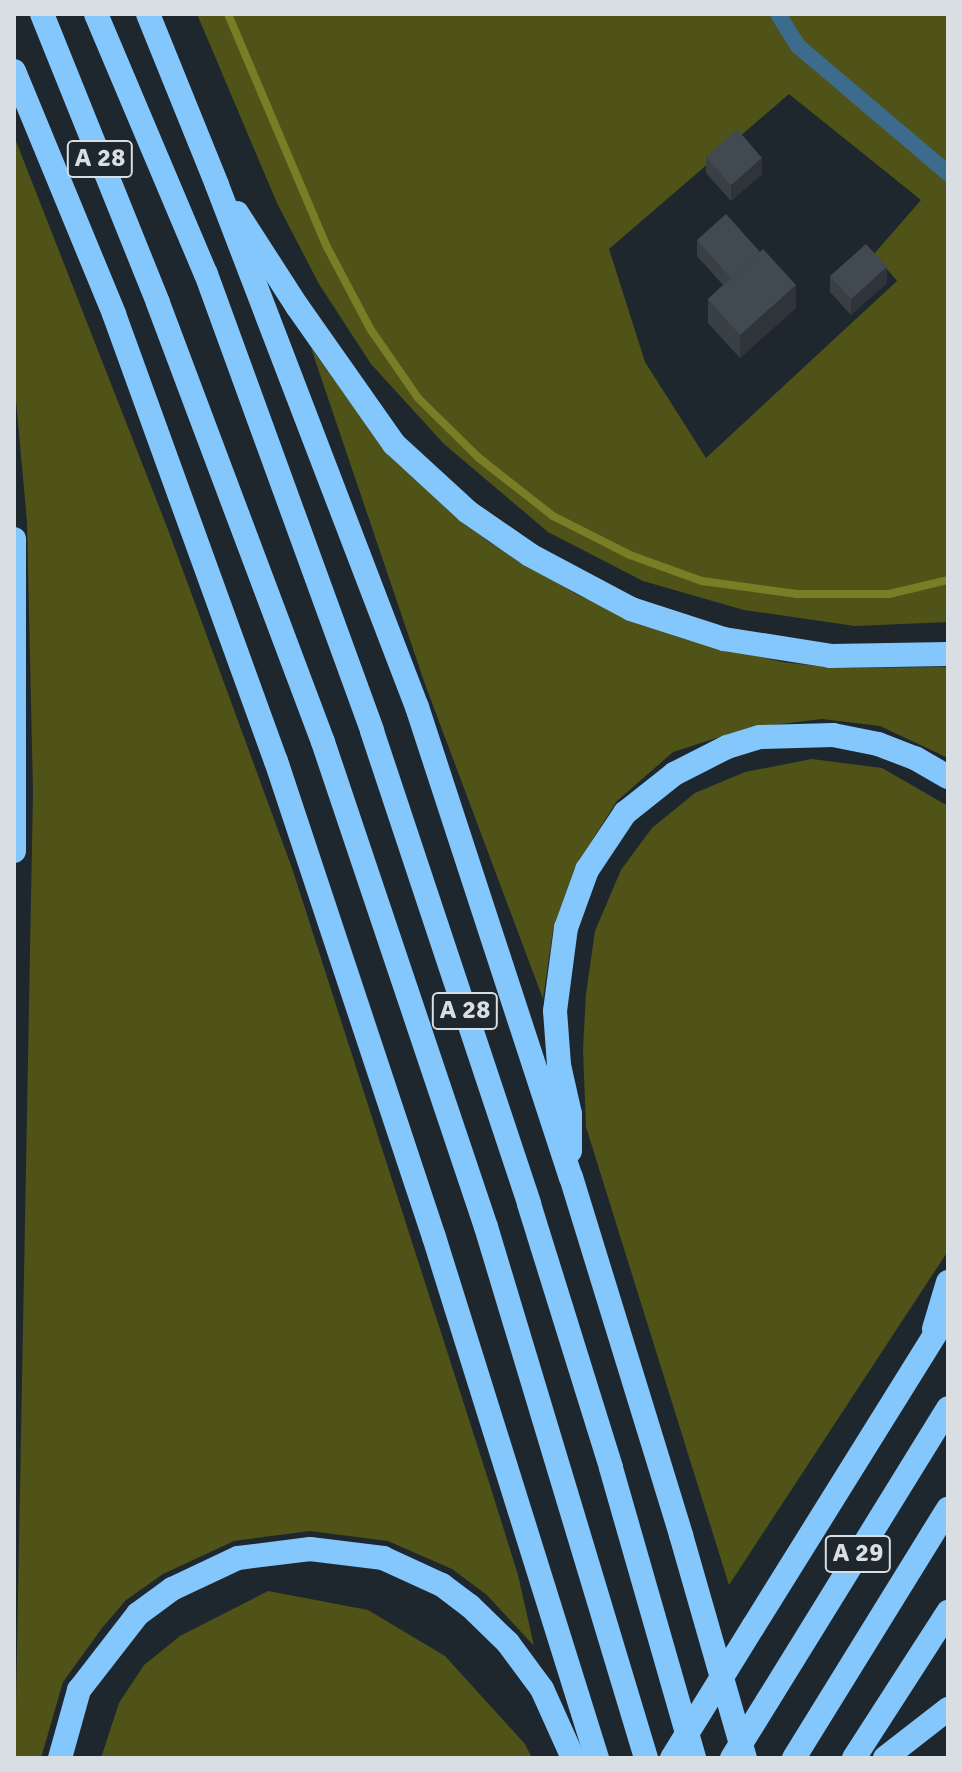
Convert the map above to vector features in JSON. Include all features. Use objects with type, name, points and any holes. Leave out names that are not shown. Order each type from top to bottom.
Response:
[{"type":"highway","name":"A 28","points":[[42,14],[158,303],[323,742],[486,1227],[646,1758]]},
{"type":"highway","name":"A 28","points":[[96,14],[206,274],[289,512],[372,731],[529,1204],[611,1468],[694,1758]]},
{"type":"highway","points":[[148,14],[217,185],[417,707],[571,1177],[681,1535],[745,1758]]},
{"type":"highway","points":[[14,71],[114,314],[276,761],[443,1266],[597,1758]]},
{"type":"highway","points":[[217,185],[394,444],[468,512],[530,555],[572,581],[631,609],[724,639],[831,656],[948,654]]},
{"type":"highway","points":[[14,539],[14,851]]},
{"type":"highway","points":[[571,1177],[570,1114],[559,1065],[555,1011],[566,928],[587,870],[625,813],[674,774],[727,747],[760,737],[833,735],[891,749],[948,777]]},
{"type":"highway","points":[[929,1345],[948,1282]]},
{"type":"highway","points":[[672,1758],[948,1314]]},
{"type":"highway","name":"A 29","points":[[732,1758],[948,1408]]},
{"type":"highway","name":"A 29","points":[[796,1756],[948,1509]]},
{"type":"highway","points":[[60,1758],[79,1690],[138,1614],[172,1589],[238,1558],[310,1549],[383,1558],[442,1585],[470,1606],[508,1643],[542,1689],[573,1758]]},
{"type":"highway","points":[[854,1758],[948,1612]]},
{"type":"highway","points":[[885,1758],[916,1730],[948,1709]]},
{"type":"street","points":[[778,14],[798,46],[948,173]]},
{"type":"green space","points":[[197,14],[948,14],[948,622],[855,626],[744,610],[643,581],[548,532],[444,444],[371,364],[319,284],[277,203]],"holes":[[[789,94],[921,200],[874,254],[897,281],[706,458],[645,362],[609,249]]]},
{"type":"green space","points":[[14,136],[167,527],[293,871],[518,1575],[534,1646],[487,1595],[452,1569],[388,1541],[310,1531],[234,1541],[163,1574],[126,1600],[63,1682],[41,1758],[15,1758],[33,791],[27,522],[14,378]]},
{"type":"green space","points":[[311,348],[375,436],[456,515],[489,542],[576,594],[634,621],[681,638],[782,662],[835,668],[948,667],[948,758],[880,726],[822,719],[748,728],[673,752],[617,801],[575,867],[553,930],[543,999],[425,684]]},
{"type":"green space","points":[[812,759],[882,768],[948,806],[948,1251],[729,1585],[586,1127],[583,1049],[586,994],[595,931],[621,870],[652,828],[695,793],[745,772]]},
{"type":"green space","points":[[268,1591],[368,1610],[445,1656],[525,1744],[532,1758],[101,1758],[119,1703],[144,1665],[180,1636]]},
{"type":"building","points":[[737,129],[762,158],[731,185],[706,157]]},
{"type":"building","points":[[726,214],[760,252],[731,278],[697,240]]},
{"type":"building","points":[[866,244],[887,267],[851,299],[830,276]]},
{"type":"building","points":[[763,249],[796,285],[740,335],[708,299]]},
{"type":"waterway","points":[[228,14],[327,247],[371,330],[418,398],[479,458],[553,516],[630,555],[702,581],[797,594],[889,594],[948,580]]}]
